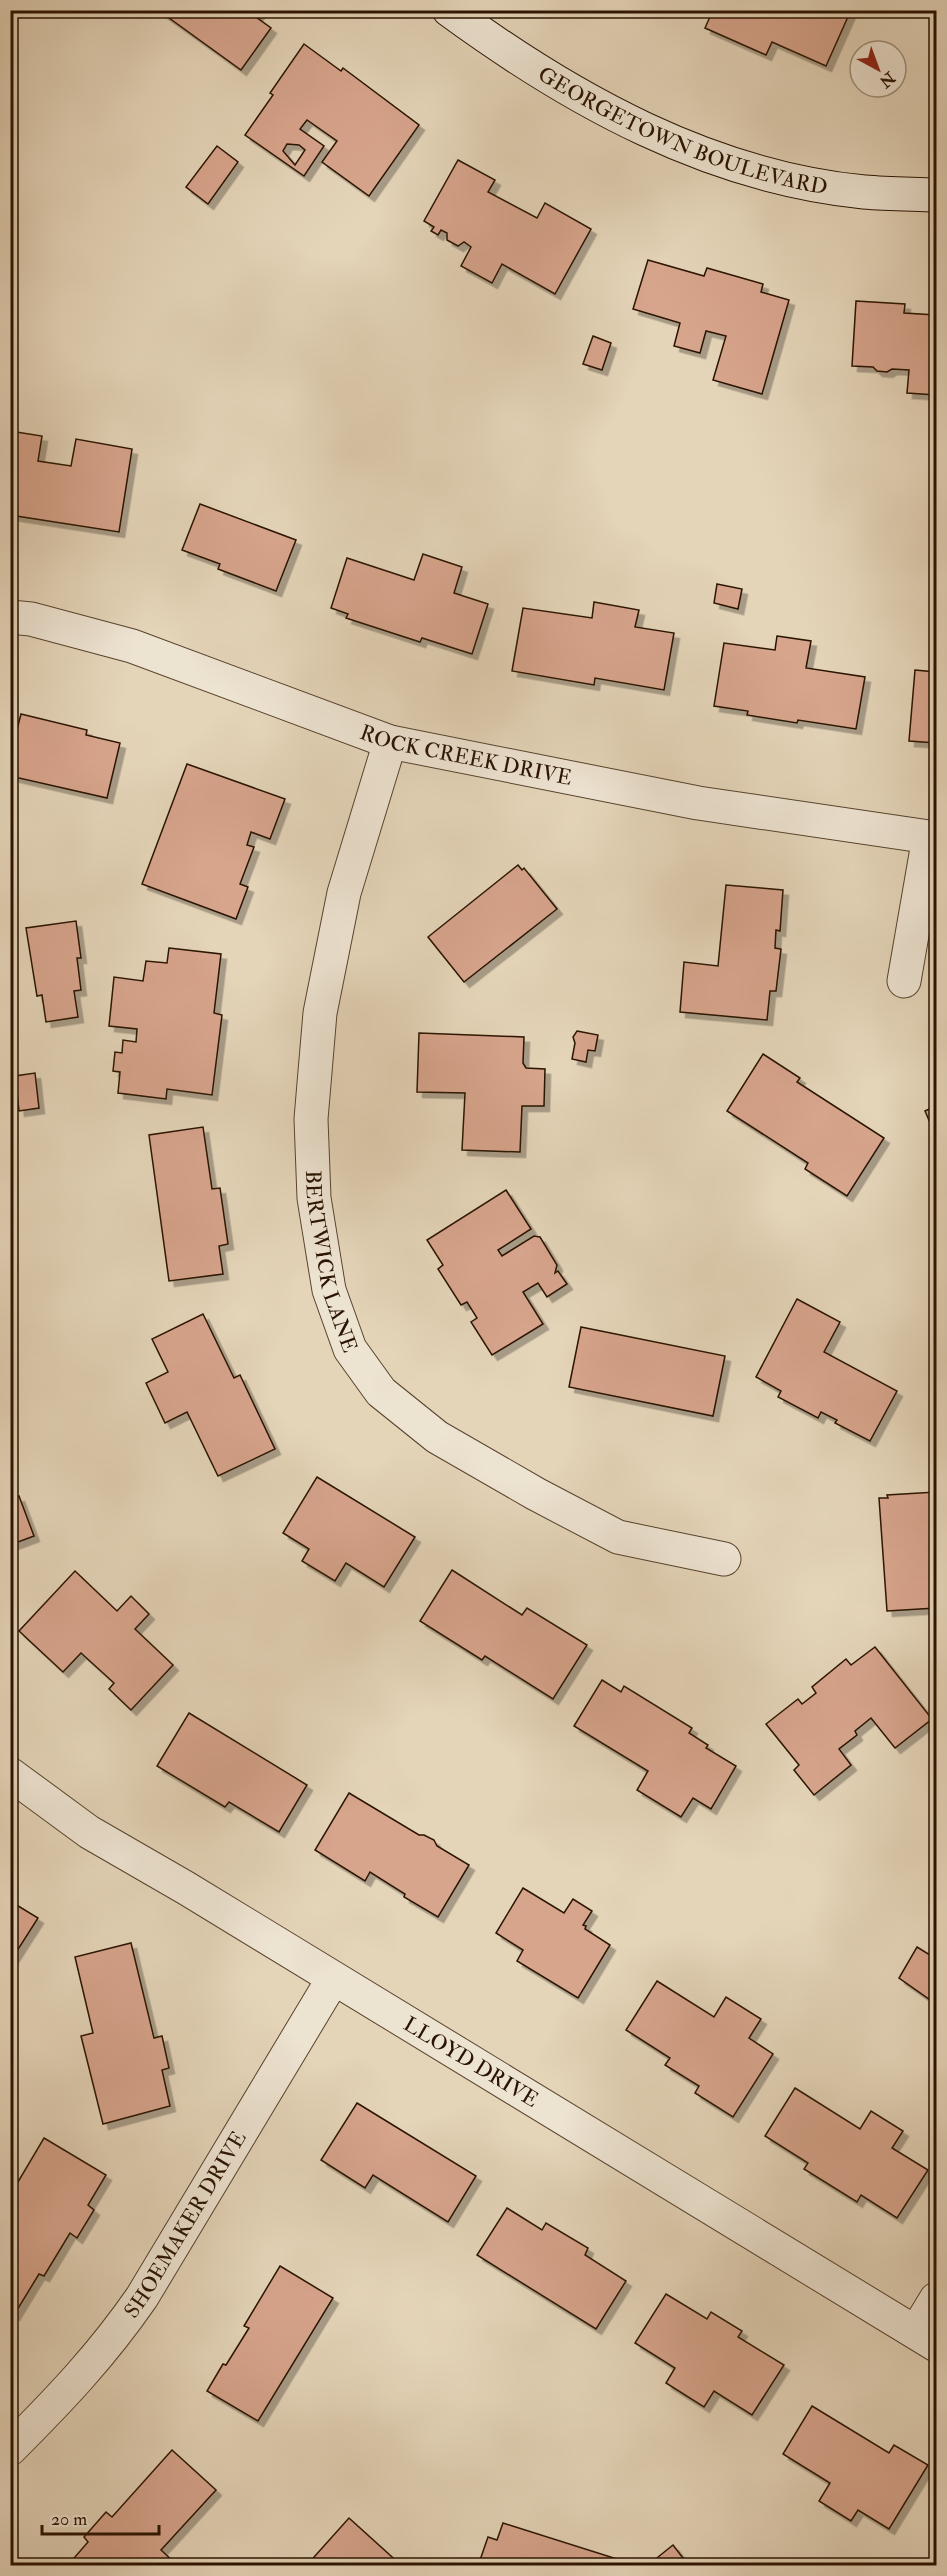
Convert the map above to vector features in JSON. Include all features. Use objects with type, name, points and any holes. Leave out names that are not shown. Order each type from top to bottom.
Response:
[{"type":"street","name":"GEORGETOWN BOULEVARD","points":[[449,10],[496,45],[577,96],[656,135],[721,160],[796,181],[852,190],[936,195]]},
{"type":"street","name":"ROCK CREEK DRIVE","points":[[10,617],[31,619],[132,646],[390,742],[698,803],[933,838]]},
{"type":"street","name":"BERTWICK LANE","points":[[390,742],[344,893],[320,1013],[310,1119],[314,1198],[327,1278],[350,1349],[381,1392],[437,1437],[536,1494],[618,1537],[724,1559]]},
{"type":"street","points":[[904,981],[933,838]]},
{"type":"street","name":"LLOYD DRIVE","points":[[10,1774],[89,1832],[186,1888],[926,2339]]},
{"type":"street","name":"SHOEMAKER DRIVE","points":[[10,2449],[68,2392],[110,2342],[142,2297],[333,1978]]},
{"type":"street","points":[[926,2339],[936,2299]]},
{"type":"building","points":[[158,10],[255,10],[259,13],[256,17],[271,28],[241,70]]},
{"type":"building","points":[[713,10],[851,10],[826,66],[772,42],[766,55],[705,28]]},
{"type":"building","points":[[304,44],[341,71],[343,68],[419,125],[369,196],[322,162],[337,141],[307,120],[300,129],[324,146],[304,176],[245,135],[273,95],[270,93]],"holes":[[[287,144],[299,145],[305,150],[295,165],[283,151]]]},
{"type":"building","points":[[217,146],[238,162],[208,204],[186,187]]},
{"type":"building","points":[[458,160],[495,180],[488,192],[537,218],[545,203],[591,229],[555,294],[502,264],[492,283],[461,266],[471,247],[464,242],[458,246],[447,240],[447,233],[441,230],[438,235],[431,231],[434,227],[424,221]]},
{"type":"building","points":[[648,260],[704,276],[707,268],[763,284],[761,292],[789,300],[762,394],[713,380],[726,336],[706,331],[700,353],[674,346],[680,323],[633,309]]},
{"type":"building","points":[[856,301],[905,304],[904,313],[936,315],[936,395],[907,393],[909,370],[892,369],[887,372],[877,371],[873,367],[852,366]]},
{"type":"building","points":[[593,336],[611,343],[602,370],[583,364]]},
{"type":"building","points":[[10,431],[42,436],[38,461],[71,466],[76,439],[132,449],[119,532],[10,515]]},
{"type":"building","points":[[200,504],[296,540],[276,591],[218,569],[220,564],[182,550]]},
{"type":"building","points":[[423,554],[462,567],[454,593],[488,604],[472,654],[422,638],[420,642],[346,618],[348,614],[331,608],[347,558],[414,580]]},
{"type":"building","points":[[717,584],[742,589],[738,609],[714,603]]},
{"type":"building","points":[[594,602],[639,610],[635,627],[674,633],[664,690],[595,678],[594,685],[512,671],[523,608],[592,618]]},
{"type":"building","points":[[777,636],[811,641],[806,668],[865,677],[856,729],[747,715],[748,711],[714,706],[724,643],[775,650]]},
{"type":"building","points":[[915,670],[936,672],[936,743],[909,741]]},
{"type":"building","points":[[21,714],[87,730],[86,735],[120,743],[107,798],[10,776],[10,756]]},
{"type":"building","points":[[187,764],[285,799],[270,839],[251,832],[247,845],[254,847],[240,884],[248,887],[236,919],[142,884]]},
{"type":"building","points":[[518,865],[522,870],[524,868],[557,909],[464,982],[428,937]]},
{"type":"building","points":[[726,885],[783,890],[780,931],[776,930],[775,948],[781,949],[776,991],[770,991],[767,1020],[680,1012],[684,962],[718,966]]},
{"type":"building","points":[[76,921],[81,958],[77,958],[81,990],[74,991],[78,1017],[46,1022],[42,995],[37,996],[26,928]]},
{"type":"building","points":[[169,948],[221,954],[214,1013],[222,1015],[212,1095],[167,1089],[166,1099],[118,1093],[120,1072],[113,1071],[115,1052],[122,1053],[123,1040],[136,1042],[137,1029],[109,1026],[114,977],[143,981],[146,961],[167,963]]},
{"type":"building","points":[[577,1031],[598,1035],[595,1051],[588,1050],[586,1062],[572,1059],[575,1043],[573,1037]]},
{"type":"building","points":[[419,1033],[524,1037],[523,1063],[526,1068],[545,1069],[544,1106],[522,1106],[520,1152],[462,1150],[465,1093],[417,1092]]},
{"type":"building","points":[[763,1054],[800,1078],[797,1082],[884,1138],[847,1196],[805,1169],[808,1163],[727,1111]]},
{"type":"building","points":[[35,1073],[39,1108],[19,1111],[15,1076]]},
{"type":"building","points":[[936,1106],[936,1137],[925,1111]]},
{"type":"building","points":[[203,1127],[212,1189],[220,1188],[228,1244],[219,1246],[223,1274],[169,1281],[149,1135]]},
{"type":"building","points":[[506,1190],[531,1229],[498,1250],[502,1256],[534,1236],[540,1237],[557,1265],[555,1273],[558,1271],[567,1284],[547,1297],[538,1283],[523,1292],[543,1324],[492,1355],[471,1322],[477,1318],[467,1302],[461,1305],[438,1269],[443,1265],[427,1240]]},
{"type":"building","points":[[797,1299],[840,1322],[824,1352],[897,1391],[870,1441],[835,1423],[837,1420],[821,1412],[818,1418],[778,1397],[781,1391],[756,1377]]},
{"type":"building","points":[[203,1314],[234,1378],[240,1375],[275,1449],[218,1476],[187,1412],[165,1423],[146,1383],[168,1372],[152,1339]]},
{"type":"building","points":[[581,1327],[725,1356],[713,1416],[569,1387]]},
{"type":"building","points":[[317,1477],[415,1537],[384,1587],[346,1563],[335,1581],[302,1561],[309,1549],[283,1533]]},
{"type":"building","points":[[936,1492],[936,1608],[887,1611],[879,1498],[888,1498],[887,1495]]},
{"type":"building","points":[[19,1496],[34,1536],[10,1545],[10,1499]]},
{"type":"building","points":[[452,1570],[522,1615],[527,1608],[587,1645],[553,1699],[485,1656],[482,1660],[420,1621]]},
{"type":"building","points":[[75,1571],[117,1611],[131,1596],[149,1614],[135,1629],[173,1665],[131,1710],[109,1689],[114,1683],[81,1653],[63,1672],[19,1631]]},
{"type":"building","points":[[875,1647],[932,1719],[895,1748],[871,1718],[855,1731],[857,1735],[839,1749],[851,1765],[814,1795],[794,1770],[799,1765],[766,1724],[798,1699],[802,1704],[816,1693],[812,1687],[846,1659],[851,1665]]},
{"type":"building","points":[[602,1680],[621,1692],[624,1686],[692,1728],[689,1733],[708,1745],[706,1748],[736,1766],[711,1809],[693,1798],[681,1817],[637,1790],[648,1771],[574,1726]]},
{"type":"building","points":[[189,1713],[307,1785],[279,1832],[229,1802],[225,1807],[157,1766]]},
{"type":"building","points":[[349,1793],[419,1835],[434,1840],[437,1846],[469,1865],[438,1917],[404,1897],[405,1894],[370,1872],[365,1881],[315,1850]]},
{"type":"building","points":[[523,1888],[564,1913],[573,1899],[592,1911],[583,1925],[586,1926],[585,1929],[610,1945],[578,1998],[517,1961],[523,1950],[496,1933]]},
{"type":"building","points":[[10,1901],[38,1918],[10,1962]]},
{"type":"building","points":[[131,1943],[154,2038],[162,2036],[169,2068],[162,2070],[170,2106],[103,2124],[81,2036],[93,2033],[75,1957]]},
{"type":"building","points":[[917,1947],[933,1957],[936,1951],[936,2004],[899,1978]]},
{"type":"building","points":[[657,1981],[714,2017],[726,1997],[761,2019],[749,2038],[773,2054],[733,2117],[695,2093],[699,2086],[665,2065],[670,2058],[626,2030]]},
{"type":"building","points":[[795,2088],[860,2129],[871,2111],[903,2131],[892,2148],[928,2170],[897,2218],[861,2195],[857,2202],[804,2169],[808,2163],[765,2136]]},
{"type":"building","points":[[357,2103],[476,2176],[448,2222],[373,2175],[365,2188],[321,2160]]},
{"type":"building","points":[[44,2138],[106,2175],[88,2205],[94,2210],[77,2238],[70,2233],[44,2276],[39,2274],[14,2315],[10,2313],[10,2185],[15,2187]]},
{"type":"building","points":[[507,2208],[542,2230],[546,2223],[588,2248],[585,2255],[626,2281],[596,2329],[477,2255]]},
{"type":"building","points":[[280,2266],[333,2298],[258,2421],[207,2391],[249,2328],[244,2326]]},
{"type":"building","points":[[666,2294],[707,2319],[711,2312],[742,2331],[738,2337],[784,2365],[752,2415],[714,2391],[704,2407],[666,2383],[675,2368],[635,2343]]},
{"type":"building","points":[[812,2406],[889,2453],[894,2445],[928,2465],[889,2529],[858,2510],[851,2521],[819,2501],[830,2483],[783,2454]]},
{"type":"building","points":[[172,2450],[216,2490],[161,2550],[175,2563],[173,2566],[68,2565],[88,2542],[84,2537],[106,2512],[112,2517]]},
{"type":"building","points":[[349,2518],[402,2566],[306,2566]]},
{"type":"building","points":[[503,2523],[639,2566],[478,2566],[488,2537],[497,2540]]},
{"type":"building","points":[[673,2545],[689,2566],[647,2566]]}]
